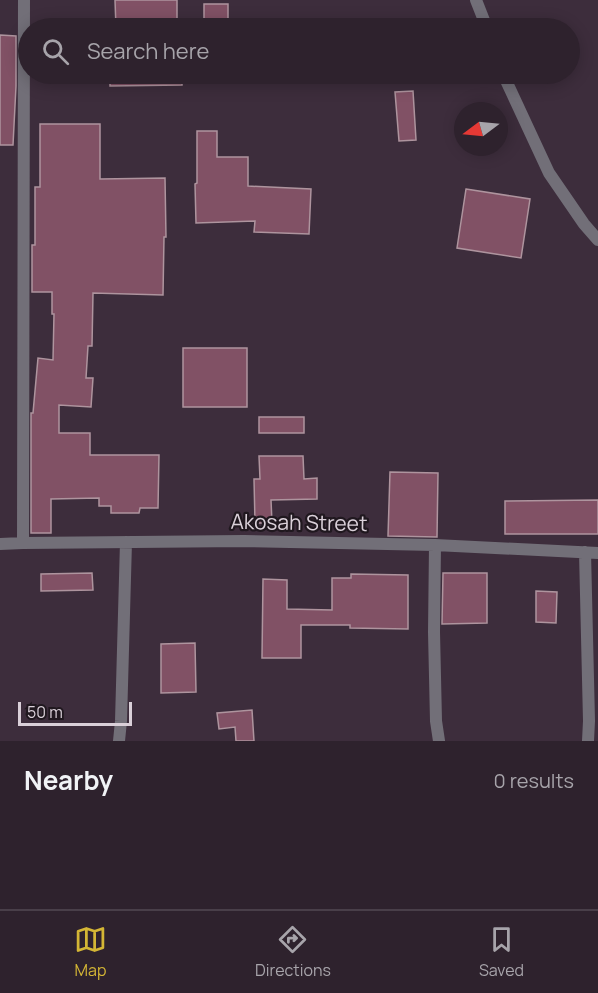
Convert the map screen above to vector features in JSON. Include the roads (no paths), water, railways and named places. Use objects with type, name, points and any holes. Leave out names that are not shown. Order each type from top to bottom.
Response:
[{"type":"street","points":[[24,0],[24,18]]},
{"type":"street","points":[[476,0],[483,18]]},
{"type":"street","points":[[23,543],[24,84]]},
{"type":"street","points":[[508,84],[549,173],[584,224],[598,240]]},
{"type":"street","name":"Akosah Street","points":[[0,544],[244,541],[435,545],[592,552]]},
{"type":"street","points":[[119,741],[126,542]]},
{"type":"street","points":[[435,545],[435,721],[439,741]]},
{"type":"street","points":[[588,741],[592,552]]}]
